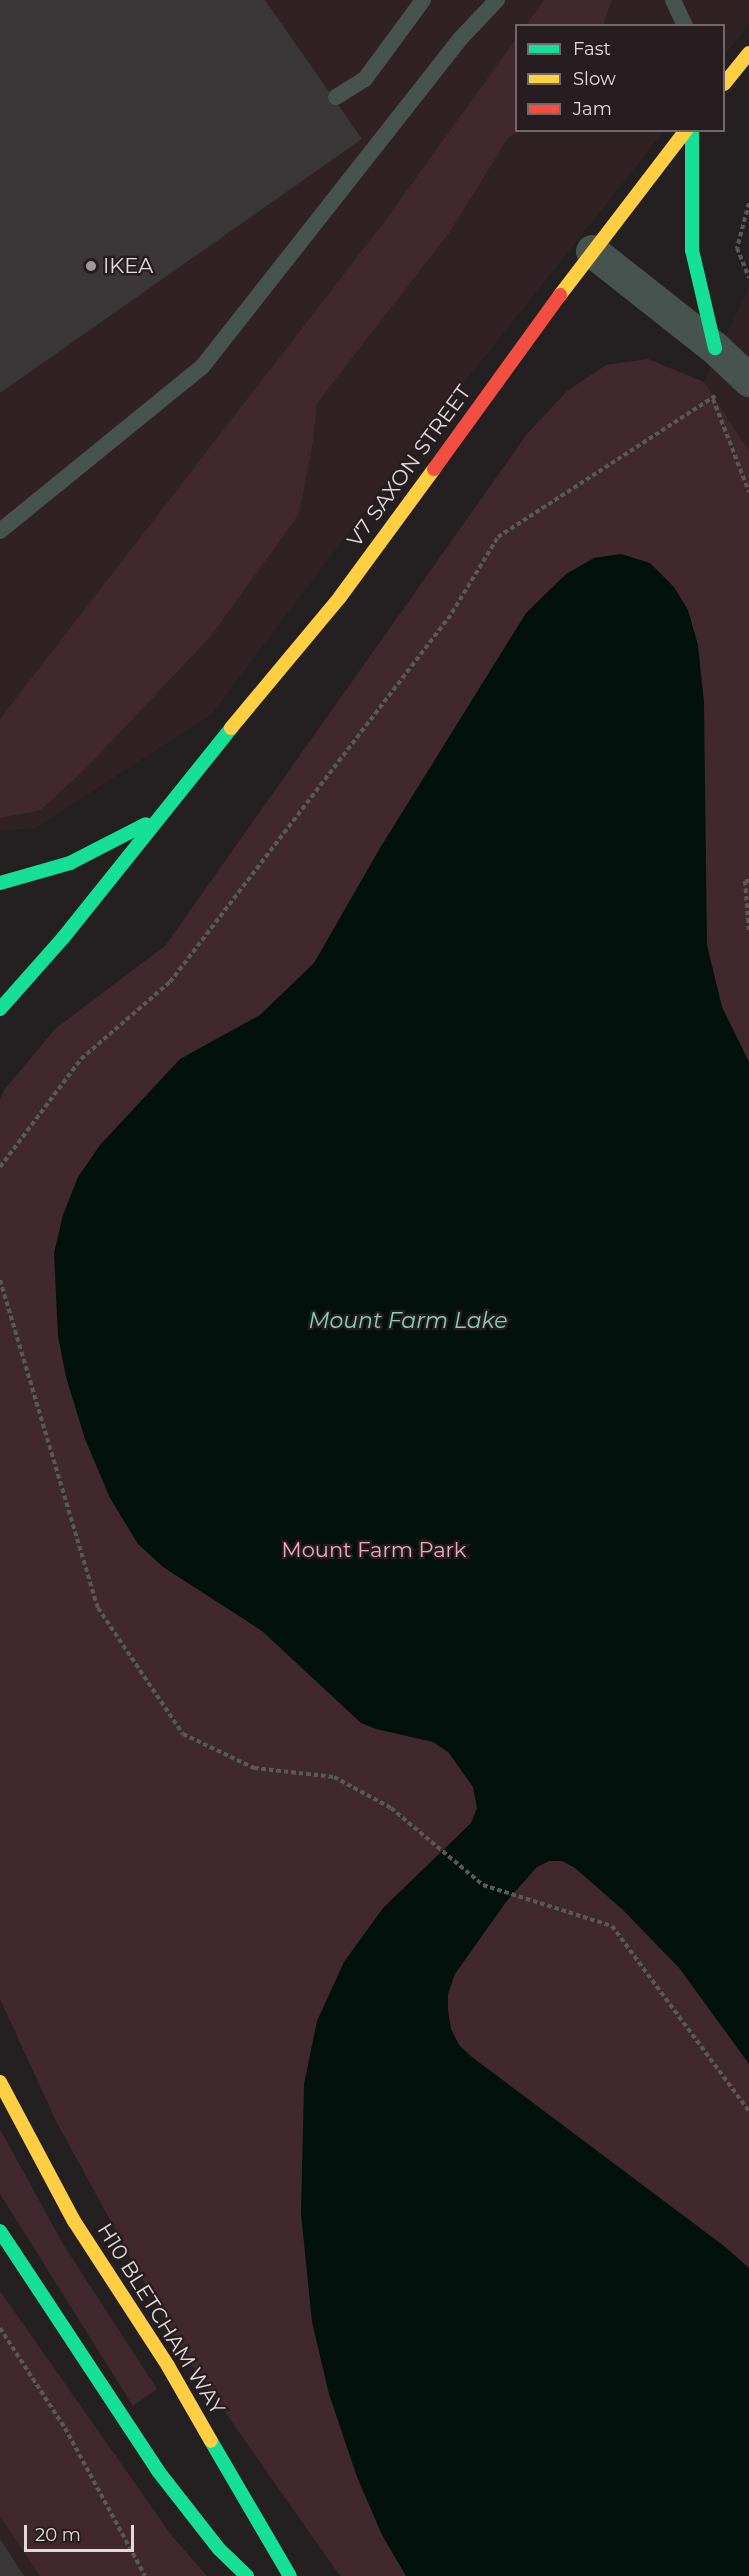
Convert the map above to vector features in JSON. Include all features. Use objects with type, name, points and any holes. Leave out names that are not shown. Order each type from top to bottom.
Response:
[{"type":"main road","points":[[725,82],[749,53]]},
{"type":"main road","name":"V7 SAXON STREET","points":[[0,1009],[63,938],[156,819],[340,597],[592,251],[684,132]]},
{"type":"main road","points":[[692,132],[692,250],[733,365]]},
{"type":"main road","name":"V7 SAXON STREET","points":[[0,883],[70,863],[156,819]]},
{"type":"main road","name":"H10 BLETCHAM WAY","points":[[0,2082],[74,2221],[168,2366],[290,2576]]},
{"type":"main road","points":[[0,2231],[158,2471],[219,2549],[247,2576]]},
{"type":"street","points":[[592,251],[733,365]]},
{"type":"lane","points":[[336,97],[364,79],[423,0]]},
{"type":"lane","points":[[0,531],[202,367],[460,39],[497,0]]},
{"type":"lane","points":[[673,0],[684,24]]},
{"type":"path","points":[[749,203],[737,248],[749,278]]},
{"type":"path","points":[[0,1167],[81,1059],[170,982],[448,619],[498,537],[714,399],[733,365]]},
{"type":"path","points":[[714,399],[749,492]]},
{"type":"path","points":[[747,881],[749,932]]},
{"type":"path","points":[[0,1280],[98,1608],[183,1734],[254,1768],[334,1777],[391,1808],[483,1885],[612,1926],[749,2110]]},
{"type":"path","points":[[0,2328],[65,2428],[145,2576]]},
{"type":"shaded area","points":[[0,0],[749,0],[749,24],[725,55],[725,24],[515,24],[515,132],[663,132],[407,455],[212,714],[36,828],[0,831]]},
{"type":"shaded area","points":[[749,286],[749,451],[704,382]]},
{"type":"shaded area","points":[[0,2516],[40,2576],[0,2576]]},
{"type":"green space","points":[[544,0],[612,0],[603,24],[527,24]]},
{"type":"green space","points":[[515,40],[517,132],[508,138],[449,233],[317,403],[313,442],[299,514],[211,636],[87,767],[41,810],[0,818],[0,719],[385,221]]},
{"type":"green space","name":"Mount Farm Lake","points":[[648,359],[704,382],[749,451],[749,2576],[340,2576],[180,2348],[56,2121],[0,1999],[0,1101],[4,1090],[56,1028],[165,946],[527,434],[567,391],[606,365]]},
{"type":"green space","points":[[0,2129],[63,2244],[157,2389],[133,2406],[0,2194]]},
{"type":"green space","points":[[0,2291],[172,2536],[207,2576],[40,2576],[0,2516]]},
{"type":"water","name":"Mount Farm Lake","points":[[621,554],[650,563],[674,587],[688,610],[698,645],[704,702],[707,945],[722,1007],[749,1062],[749,2064],[680,1969],[623,1910],[575,1868],[562,1861],[549,1861],[537,1867],[506,1902],[455,1974],[448,1994],[448,2010],[451,2029],[459,2045],[472,2057],[724,2246],[749,2268],[749,2576],[406,2576],[382,2535],[357,2477],[329,2394],[312,2322],[301,2214],[304,2084],[317,2021],[344,1962],[383,1908],[471,1823],[477,1808],[473,1787],[448,1752],[433,1742],[376,1729],[361,1723],[262,1631],[163,1567],[138,1544],[110,1498],[85,1439],[66,1377],[58,1336],[54,1253],[63,1215],[78,1177],[100,1145],[180,1059],[260,1015],[314,963],[380,848],[526,613],[566,574],[594,558]]},
{"type":"building","name":"IKEA","points":[[0,0],[265,0],[362,139],[0,393]]},
{"type":"building","points":[[0,2539],[24,2576],[0,2576]]},
{"type":"traffic: fast","points":[[692,132],[692,250],[715,348]]},
{"type":"traffic: fast","points":[[0,1009],[63,938],[231,728]]},
{"type":"traffic: fast","points":[[0,883],[70,863],[146,824]]},
{"type":"traffic: fast","points":[[0,2231],[158,2471],[219,2549],[247,2576]]},
{"type":"traffic: fast","points":[[211,2441],[290,2576]]},
{"type":"traffic: slow","points":[[725,83],[749,53]]},
{"type":"traffic: slow","points":[[560,295],[684,132]]},
{"type":"traffic: slow","points":[[231,728],[340,597],[434,469]]},
{"type":"traffic: slow","points":[[0,2082],[74,2221],[168,2366],[211,2441]]},
{"type":"traffic: jam","points":[[434,469],[560,295]]},
{"type":"place","name":"IKEA","points":[[91,266]]},
{"type":"park label","name":"Mount Farm Park","points":[[374,1550]]}]
